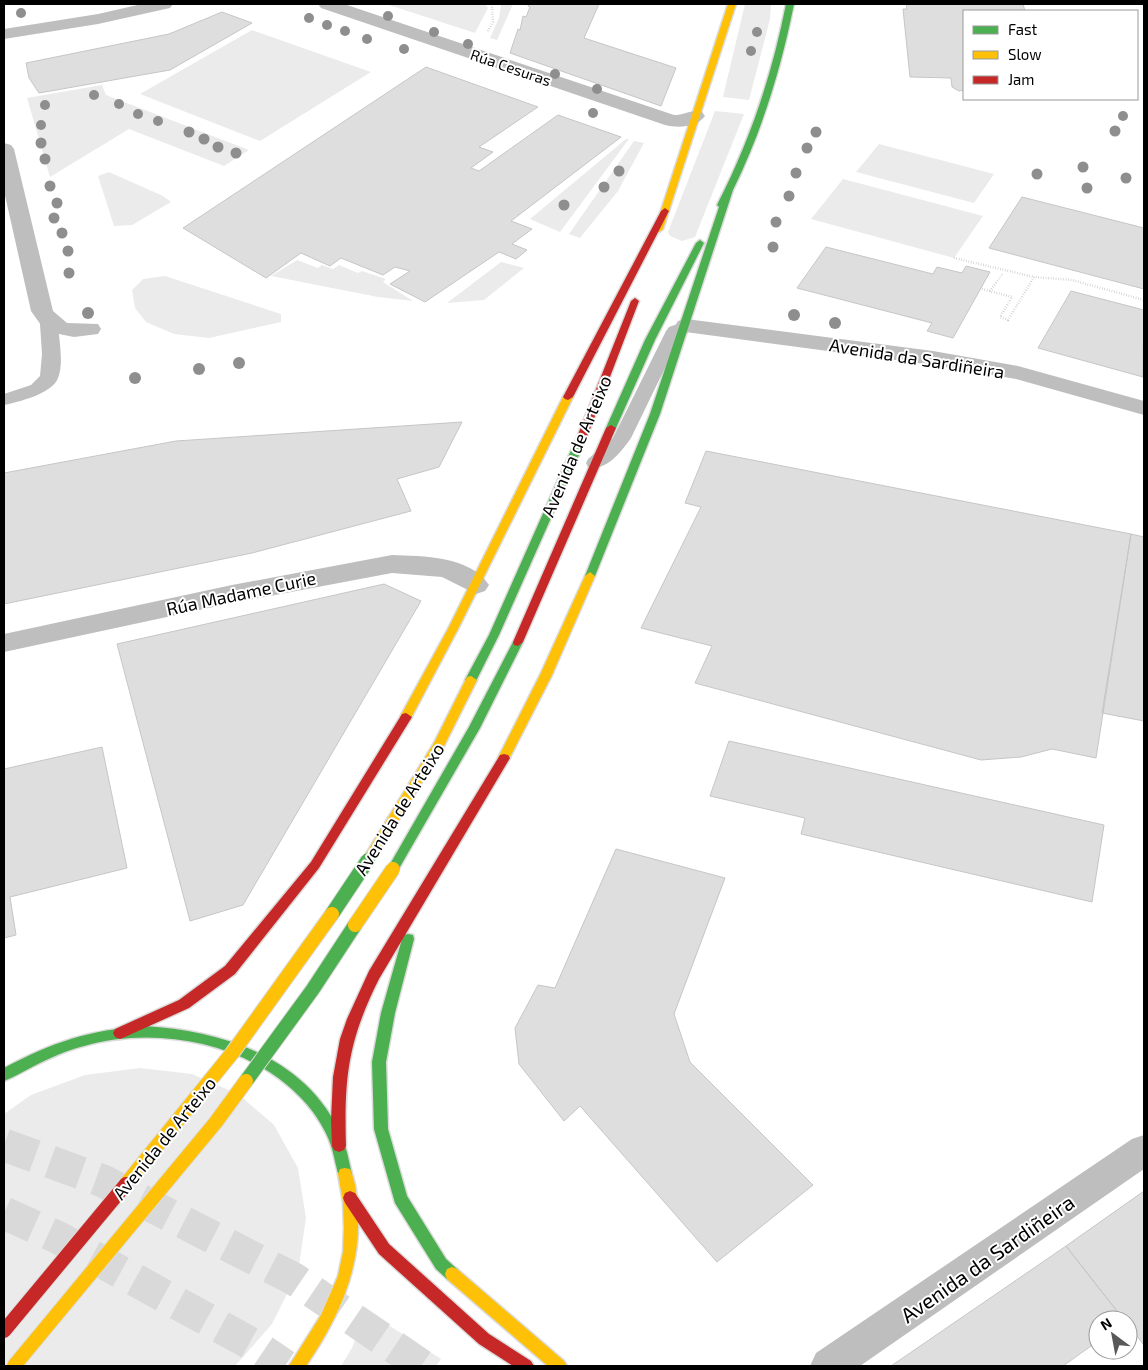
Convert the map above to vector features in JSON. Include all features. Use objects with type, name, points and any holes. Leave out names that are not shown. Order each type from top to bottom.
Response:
[{"type":"main road","name":"Avenida de Arteixo","points":[[4,1331],[191,1106],[287,981],[368,860],[439,745],[494,635],[576,452],[639,289],[732,4]]},
{"type":"main road","name":"Avenida de Arteixo","points":[[14,1366],[216,1122],[313,989],[393,869],[464,749],[519,641],[656,324],[729,191],[761,121],[790,4]]},
{"type":"main road","name":"Avenida de Arteixo","points":[[339,1146],[337,1086],[342,1052],[357,1013],[381,965],[492,782],[544,679],[574,613],[640,451],[686,326],[729,191]]},
{"type":"main road","name":"Avenida de Arteixo","points":[[120,1033],[184,1004],[230,970],[315,865],[408,714],[476,585],[559,415],[665,211]]},
{"type":"main road","points":[[416,908],[388,1013],[379,1062],[382,1129],[400,1198],[441,1264],[559,1366]]},
{"type":"main road","points":[[12,1065],[67,1044],[120,1033],[176,1033],[218,1040],[260,1058],[315,1104],[339,1146],[350,1198],[352,1247],[345,1278],[336,1304],[297,1366]]},
{"type":"main road","points":[[350,1198],[384,1249],[484,1339],[526,1366]]},
{"type":"street","points":[[4,34],[98,19],[164,4]]},
{"type":"street","name":"Rúa Cesuras","points":[[327,4],[672,121],[685,121],[696,116]]},
{"type":"street","points":[[4,149],[37,298],[49,324],[69,331],[90,329]]},
{"type":"street","name":"Avenida da Sardiñeira","points":[[686,326],[933,358],[1018,373],[1144,408]]},
{"type":"street","name":"Rúa Madame Curie","points":[[4,643],[232,594],[392,564],[414,565],[450,571],[463,575],[476,585]]},
{"type":"street","name":"Avenida da Sardiñeira","points":[[830,1366],[1144,1150]]},
{"type":"lane","points":[[4,400],[37,389],[49,378],[51,354],[49,324]]},
{"type":"lane","name":"Avenida de Arteixo","points":[[595,463],[616,447],[622,438],[670,339],[675,331],[686,326]]},
{"type":"path","points":[[484,38],[494,22],[493,4]]},
{"type":"path","points":[[954,258],[993,268],[1003,273],[1072,280],[1144,300]]},
{"type":"path","points":[[990,291],[1003,273]]},
{"type":"path","points":[[982,289],[1012,297],[1000,317],[1008,320],[1034,276]]},
{"type":"shaded area","points":[[386,4],[485,4],[488,8],[475,33]]},
{"type":"shaded area","points":[[501,4],[513,4],[497,40],[490,38],[499,18]]},
{"type":"shaded area","points":[[745,4],[771,4],[770,19],[749,100],[723,97]]},
{"type":"shaded area","points":[[252,30],[371,72],[260,141],[140,94]]},
{"type":"shaded area","points":[[102,85],[106,95],[249,150],[224,166],[129,129],[50,177],[27,98]]},
{"type":"shaded area","points":[[715,111],[744,114],[695,237],[682,241],[670,236],[668,232]]},
{"type":"shaded area","points":[[626,139],[629,139],[560,232],[530,219]]},
{"type":"shaded area","points":[[634,141],[644,143],[618,191],[580,238],[569,234]]},
{"type":"shaded area","points":[[879,144],[994,174],[974,203],[856,172]]},
{"type":"shaded area","points":[[109,172],[163,196],[171,202],[132,225],[114,226],[98,176]]},
{"type":"shaded area","points":[[843,179],[983,216],[954,258],[811,219]]},
{"type":"shaded area","points":[[297,260],[318,268],[322,265],[333,269],[339,265],[358,273],[362,271],[386,279],[383,282],[413,301],[378,297],[271,276]]},
{"type":"shaded area","points":[[501,262],[524,268],[484,300],[447,303]]},
{"type":"shaded area","points":[[165,276],[281,314],[281,322],[209,338],[174,334],[146,322],[135,308],[132,290],[143,279]]},
{"type":"shaded area","points":[[140,1068],[192,1074],[238,1094],[274,1125],[298,1168],[306,1218],[298,1272],[272,1324],[235,1366],[4,1366],[4,1114],[31,1095],[85,1075]]},
{"type":"shaded area","points":[[367,1311],[441,1359],[436,1366],[341,1366],[352,1348]]},
{"type":"building","points":[[529,4],[599,4],[584,38],[676,68],[661,106],[510,53],[518,29],[520,30],[523,16],[526,17],[530,7],[528,6]]},
{"type":"building","points":[[906,4],[1023,4],[1025,10],[963,10],[963,90],[959,91],[952,87],[951,78],[910,77],[903,9],[907,9]]},
{"type":"building","points":[[222,12],[252,23],[170,70],[39,93],[29,78],[26,63],[169,34]]},
{"type":"building","points":[[426,67],[538,107],[479,147],[493,152],[471,168],[479,171],[558,115],[621,137],[511,221],[532,229],[512,244],[527,250],[516,259],[499,252],[425,302],[390,284],[410,271],[395,267],[383,275],[341,258],[330,266],[301,253],[266,278],[183,228]]},
{"type":"building","points":[[1022,197],[1144,228],[1144,289],[989,248]]},
{"type":"building","points":[[826,247],[933,274],[937,267],[962,273],[966,266],[990,272],[953,338],[927,331],[932,323],[797,288]]},
{"type":"building","points":[[1071,291],[1144,310],[1143,377],[1038,348]]},
{"type":"building","points":[[462,422],[439,467],[397,479],[411,511],[252,553],[4,604],[4,473],[176,441]]},
{"type":"building","points":[[706,451],[1131,534],[1096,758],[1052,749],[1021,757],[981,760],[695,683],[712,646],[641,628],[701,507],[685,503]]},
{"type":"building","points":[[1131,534],[1144,537],[1144,721],[1102,713]]},
{"type":"building","points":[[384,584],[421,601],[243,905],[190,921],[117,644]]},
{"type":"building","points":[[729,741],[1104,825],[1092,902],[801,834],[805,818],[710,796]]},
{"type":"building","points":[[102,747],[127,868],[10,897],[16,935],[4,938],[4,769]]},
{"type":"building","points":[[616,849],[725,878],[674,1014],[690,1062],[813,1185],[717,1262],[580,1106],[564,1121],[519,1064],[515,1028],[538,985],[555,988]]},
{"type":"building","points":[[1144,1191],[1144,1345],[1138,1338],[1138,1310],[1116,1310],[1066,1246]]},
{"type":"building","points":[[1066,1246],[1116,1310],[1088,1310],[1088,1348],[1063,1366],[891,1366]]},
{"type":"tunnel","points":[[4,1145],[103,1181],[294,1279],[422,1366]]},
{"type":"tunnel","points":[[4,1213],[57,1237],[257,1347],[285,1366]]},
{"type":"traffic: fast","points":[[721,205],[744,157],[763,107],[779,56],[790,4]]},
{"type":"traffic: fast","points":[[590,576],[655,414],[729,191]]},
{"type":"traffic: fast","points":[[611,428],[650,340],[700,243]]},
{"type":"traffic: fast","points":[[471,680],[494,635],[582,437]]},
{"type":"traffic: fast","points":[[393,869],[474,728],[518,642]]},
{"type":"traffic: fast","points":[[332,914],[368,860]]},
{"type":"traffic: fast","points":[[246,1081],[313,989],[355,925]]},
{"type":"traffic: fast","points":[[408,939],[388,1013],[379,1062],[381,1129],[400,1198],[441,1264],[452,1274]]},
{"type":"traffic: fast","points":[[4,1075],[57,1049],[99,1036],[145,1032],[178,1034],[210,1040],[241,1051],[270,1065],[296,1084],[318,1108],[335,1137],[345,1174]]},
{"type":"traffic: slow","points":[[659,229],[732,4]]},
{"type":"traffic: slow","points":[[406,717],[454,627],[568,397]]},
{"type":"traffic: slow","points":[[504,758],[546,675],[590,576]]},
{"type":"traffic: slow","points":[[368,860],[439,745],[471,680]]},
{"type":"traffic: slow","points":[[355,925],[393,869]]},
{"type":"traffic: slow","points":[[126,1184],[233,1052],[284,984],[332,914]]},
{"type":"traffic: slow","points":[[14,1366],[216,1122],[246,1081]]},
{"type":"traffic: slow","points":[[297,1366],[326,1320],[345,1276],[352,1228],[345,1174]]},
{"type":"traffic: slow","points":[[452,1274],[559,1366]]},
{"type":"traffic: jam","points":[[568,397],[665,211]]},
{"type":"traffic: jam","points":[[582,437],[635,301]]},
{"type":"traffic: jam","points":[[518,642],[611,428]]},
{"type":"traffic: jam","points":[[120,1033],[184,1004],[230,970],[315,865],[406,717]]},
{"type":"traffic: jam","points":[[339,1146],[338,1097],[342,1058],[353,1019],[374,975],[504,758]]},
{"type":"traffic: jam","points":[[4,1331],[126,1184]]},
{"type":"traffic: jam","points":[[350,1198],[384,1249],[484,1339],[526,1366]]}]
